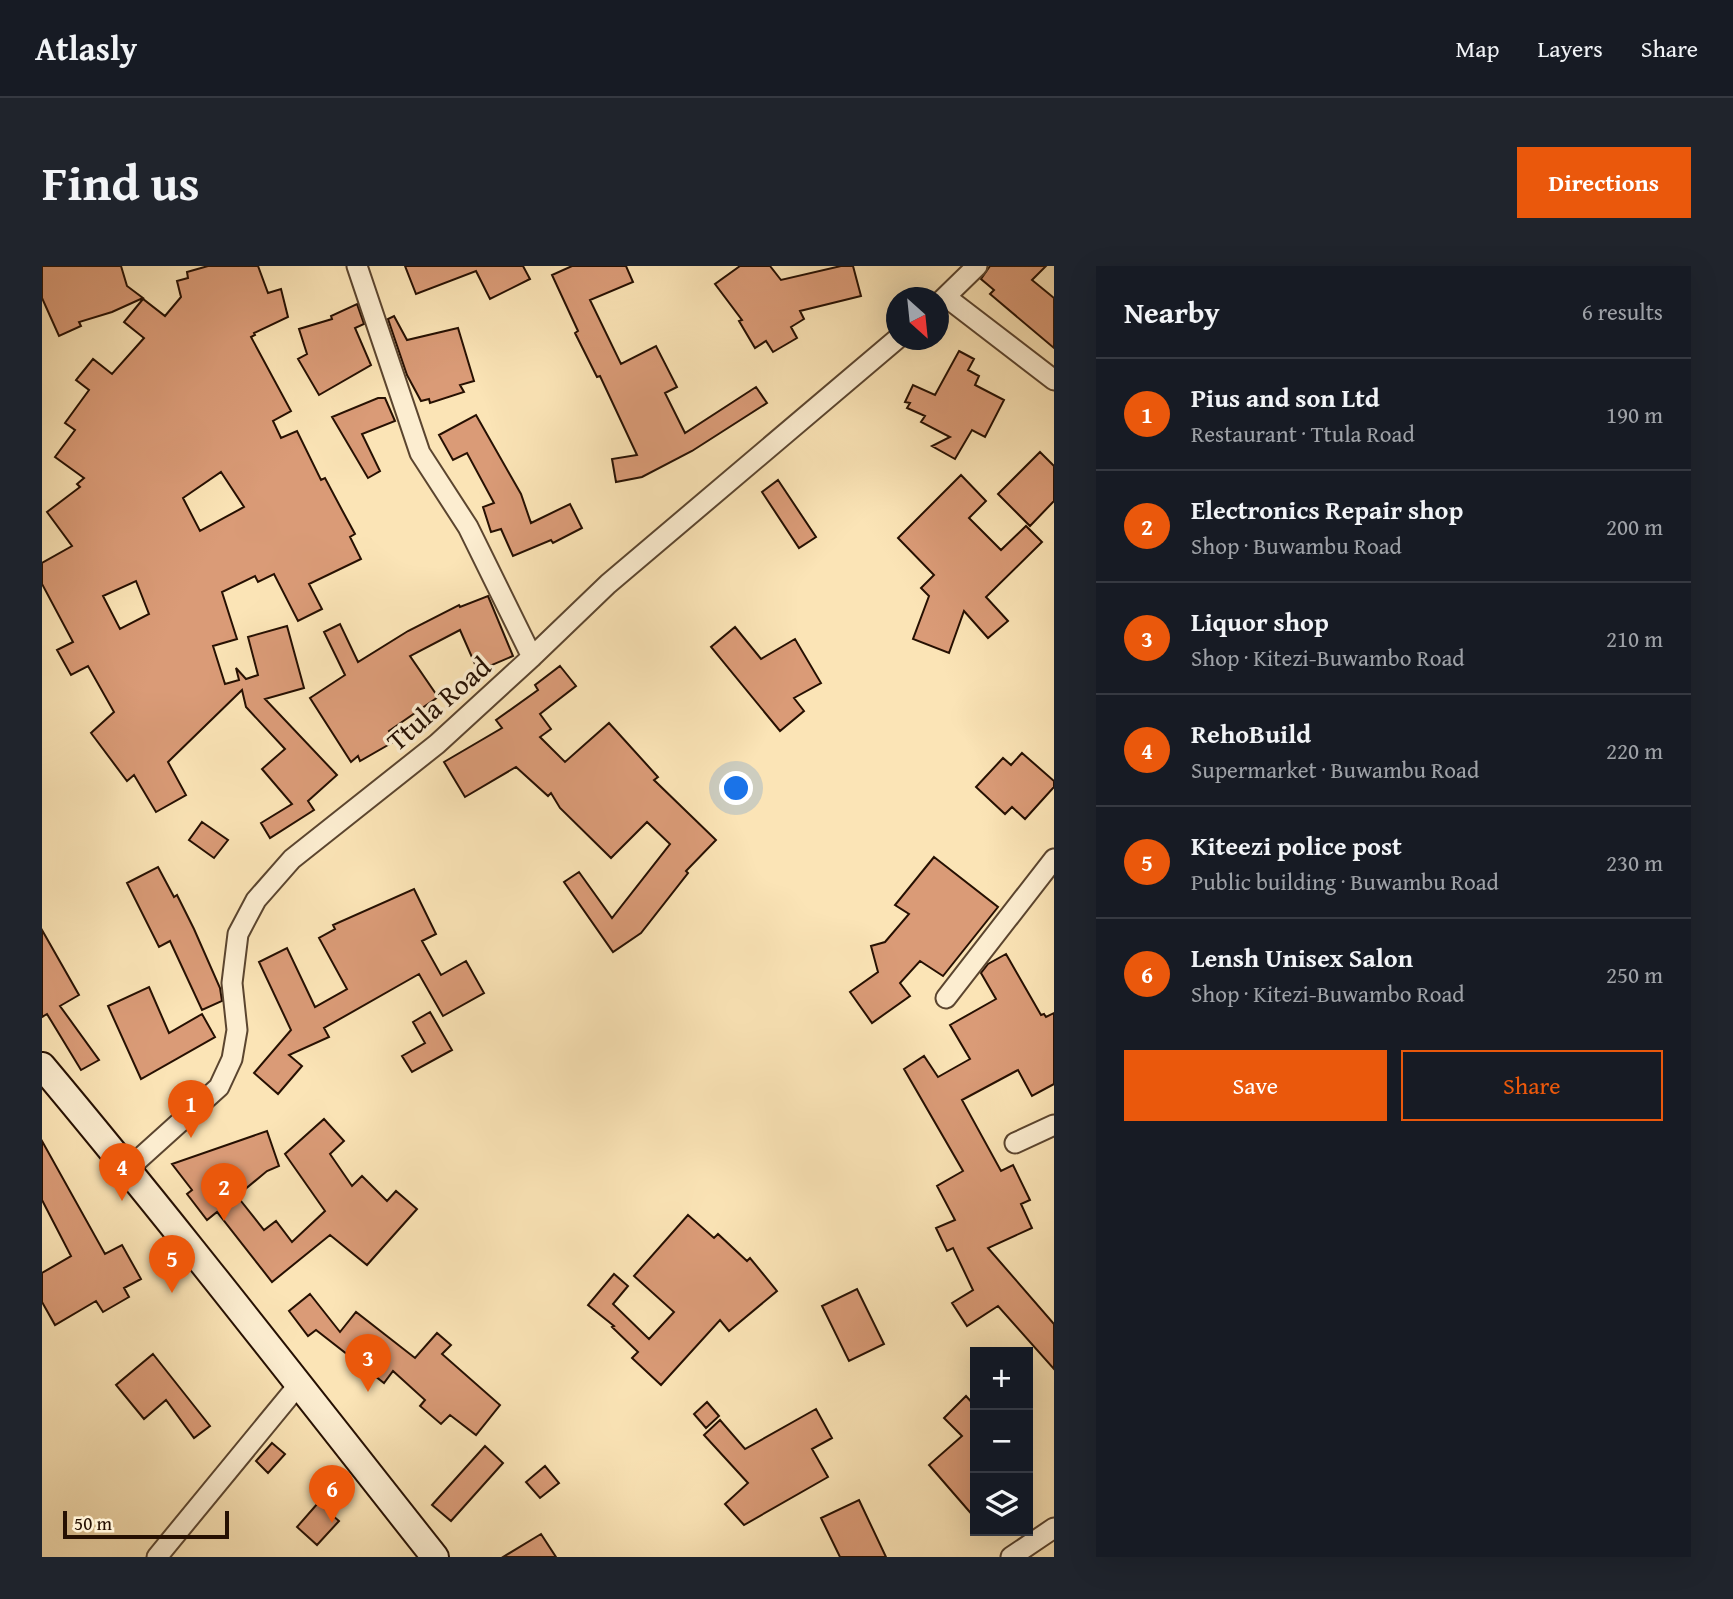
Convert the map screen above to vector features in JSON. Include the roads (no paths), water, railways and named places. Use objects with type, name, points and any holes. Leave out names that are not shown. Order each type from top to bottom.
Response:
[{"type":"street","points":[[357,266],[420,453],[468,527],[532,657]]},
{"type":"street","points":[[949,293],[977,266]]},
{"type":"street","points":[[949,305],[1054,380]]},
{"type":"street","name":"Ttula Road","points":[[128,1169],[219,1087],[232,1059],[237,1030],[232,984],[238,934],[256,900],[292,859],[437,744],[608,584],[886,348]]},
{"type":"street","points":[[946,998],[1054,859]]},
{"type":"street","points":[[42,1066],[300,1383],[435,1557]]},
{"type":"street","points":[[1015,1143],[1054,1125]]},
{"type":"street","points":[[157,1557],[300,1383]]},
{"type":"street","points":[[1011,1557],[1054,1528]]},
{"type":"place","name":"Pius and son Ltd","points":[[191,1138]]},
{"type":"place","name":"RehoBuild","points":[[122,1201]]},
{"type":"place","name":"Electronics Repair shop","points":[[224,1221]]},
{"type":"place","name":"Kiteezi police post","points":[[172,1293]]},
{"type":"place","name":"Liquor shop","points":[[368,1392]]},
{"type":"place","name":"Lensh Unisex Salon","points":[[332,1523]]}]
